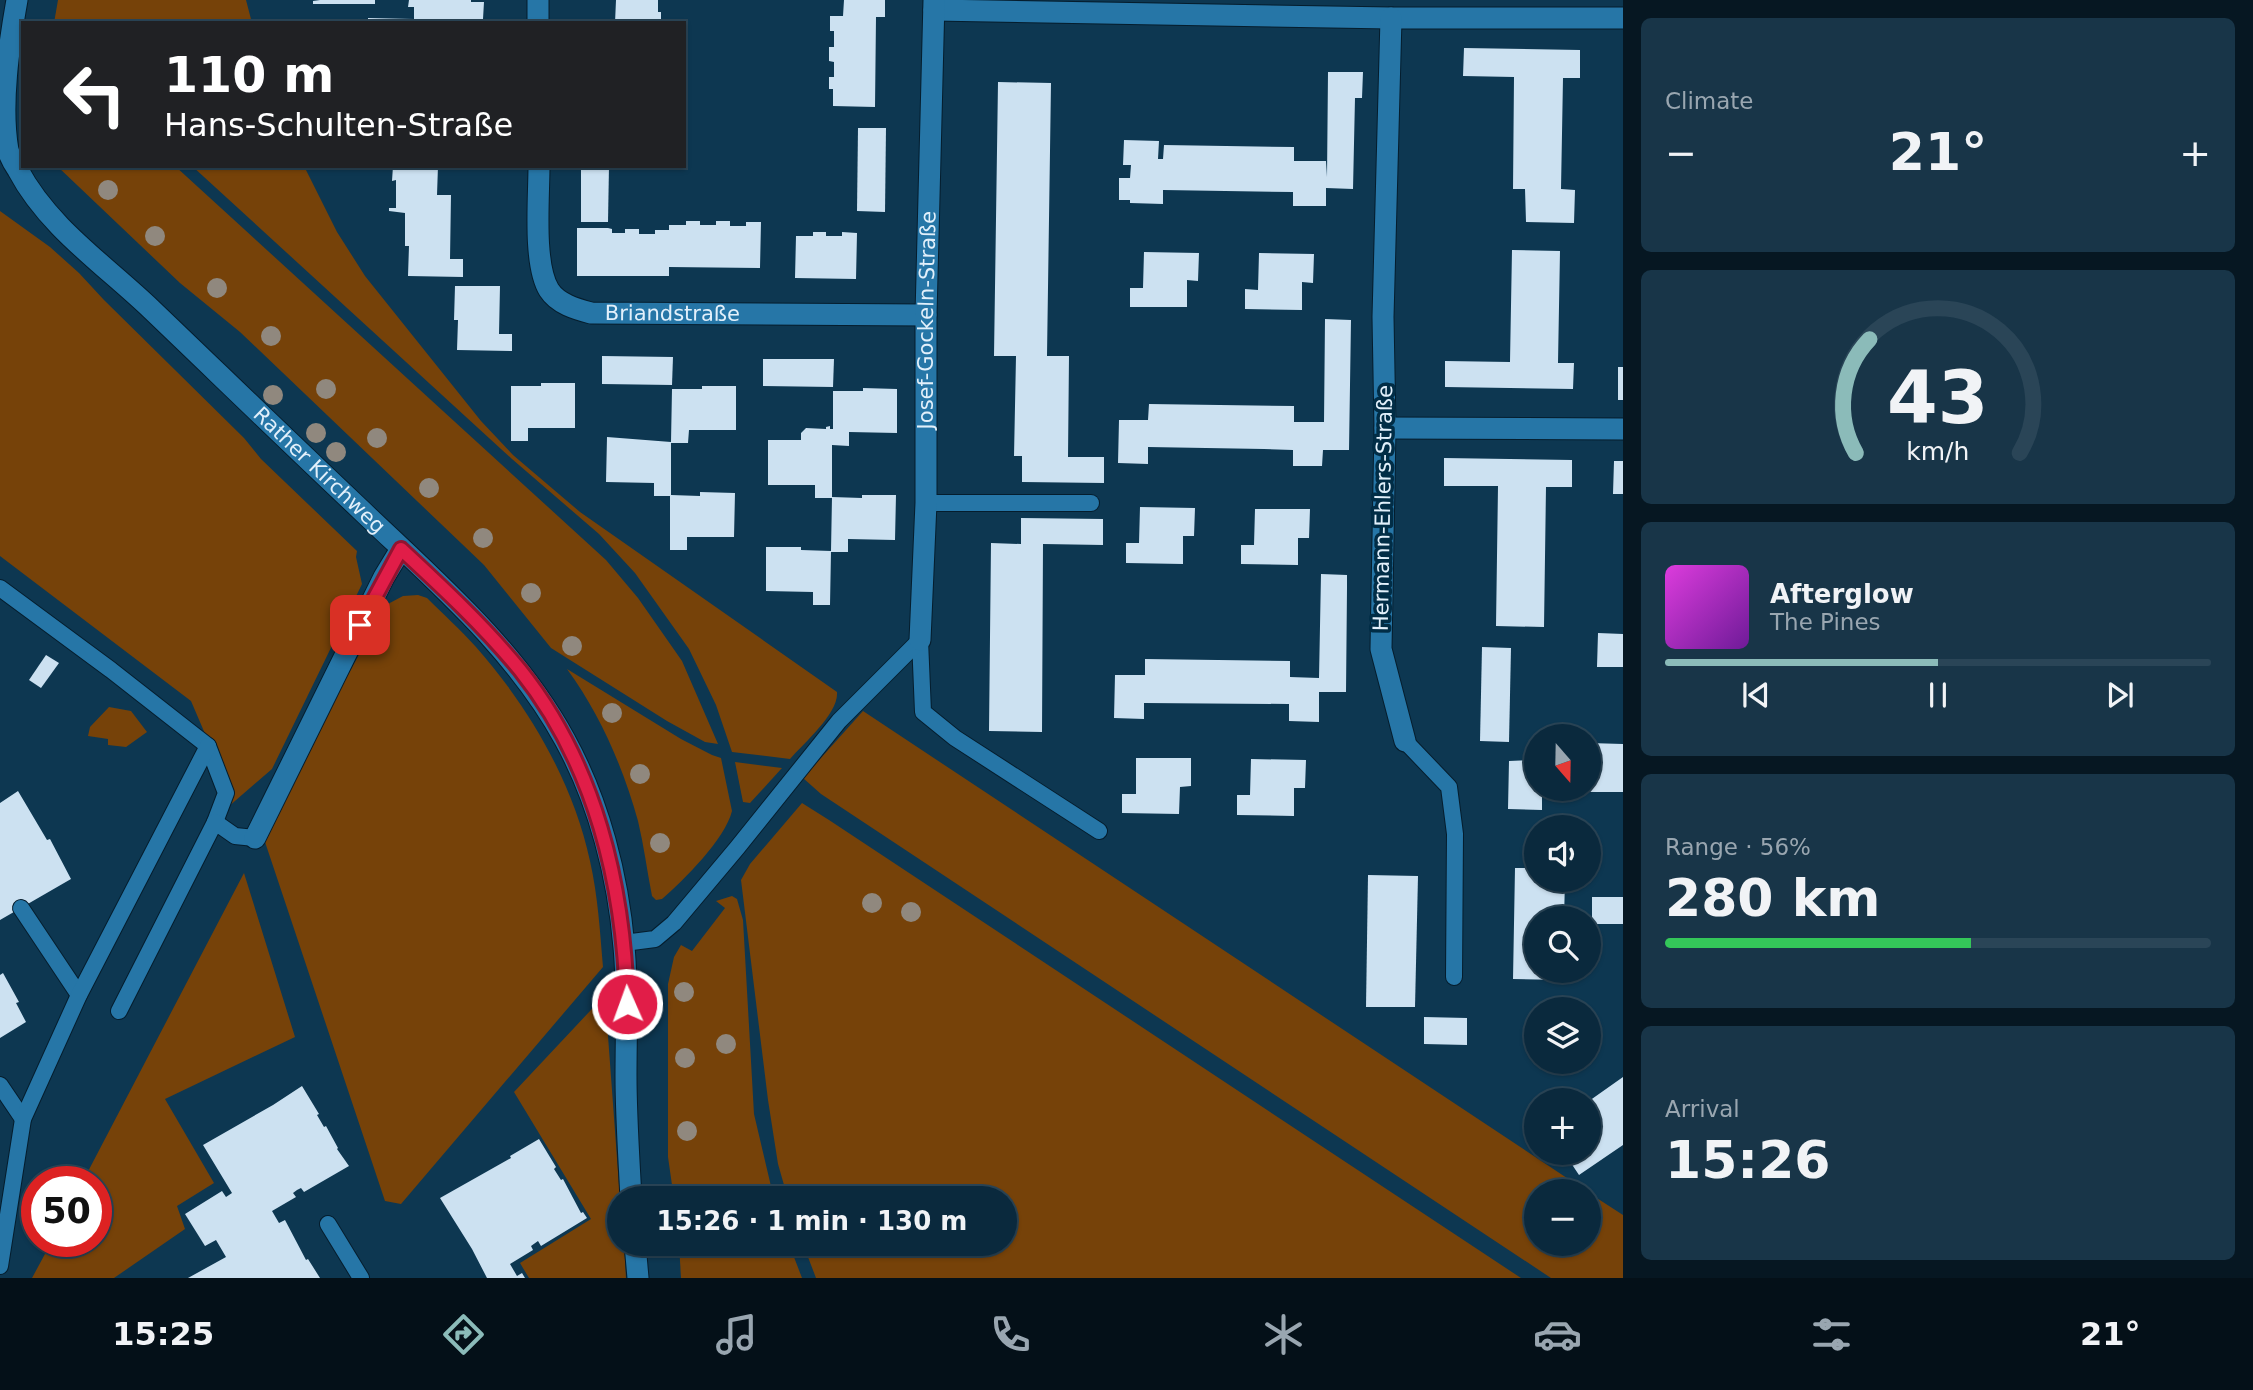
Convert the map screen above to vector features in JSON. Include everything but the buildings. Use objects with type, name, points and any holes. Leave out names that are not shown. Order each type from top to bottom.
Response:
[{"type":"street","points":[[4,149],[5,89],[17,0]]},
{"type":"street","points":[[538,0],[538,21]]},
{"type":"street","points":[[934,5],[1391,18],[1623,18]]},
{"type":"street","name":"Josef-Gockeln-Straße","points":[[920,640],[926,503],[926,316],[934,5]]},
{"type":"street","name":"Hermann-Ehlers-Straße","points":[[1391,18],[1383,317],[1385,428],[1381,649],[1405,741]]},
{"type":"street","name":"Rather Kirchweg","points":[[4,149],[41,208],[149,307],[446,592],[508,657],[537,695],[566,742],[579,769],[604,838],[615,884],[624,943],[630,1186]]},
{"type":"street","name":"Briandstraße","points":[[539,168],[539,260],[550,290],[569,306],[591,313],[926,316]]},
{"type":"street","points":[[1385,428],[1623,429]]},
{"type":"street","points":[[255,838],[384,577],[401,549]]},
{"type":"street","points":[[636,1256],[638,1278]]},
{"type":"lane","points":[[926,503],[1091,503]]},
{"type":"lane","points":[[0,588],[208,746],[226,793],[215,822],[119,1010]]},
{"type":"lane","points":[[920,640],[923,712],[955,738],[1099,831]]},
{"type":"lane","points":[[624,943],[655,939],[674,923],[839,721],[920,640]]},
{"type":"lane","name":"Hermann-Ehlers-Straße","points":[[1405,741],[1450,787],[1455,834],[1454,977]]},
{"type":"lane","points":[[0,1264],[23,1119],[79,995],[208,746]]},
{"type":"lane","points":[[215,822],[235,836],[255,838]]},
{"type":"lane","points":[[21,908],[79,995]]},
{"type":"lane","points":[[0,1085],[23,1119]]},
{"type":"lane","points":[[328,1224],[361,1278]]},
{"type":"shaded area","points":[[58,0],[246,0],[251,21],[54,21]]},
{"type":"shaded area","points":[[59,168],[177,168],[606,560],[638,598],[682,661],[718,744],[705,742],[667,721],[551,648],[484,565],[240,332],[180,283]]},
{"type":"shaded area","points":[[194,168],[305,168],[337,232],[365,276],[481,421],[513,455],[580,512],[837,692],[827,718],[790,759],[732,752],[716,705],[689,649],[635,573],[599,534],[512,459]]},
{"type":"shaded area","points":[[0,211],[50,247],[79,273],[244,438],[261,459],[357,551],[362,584],[272,769],[228,807],[227,785],[191,701],[0,556]]},
{"type":"shaded area","points":[[418,595],[427,598],[476,647],[514,695],[547,747],[572,803],[590,861],[603,967],[401,1204],[385,1201],[262,833],[386,605],[403,596]]},
{"type":"shaded area","points":[[567,669],[681,739],[721,758],[732,811],[728,822],[703,858],[662,899],[656,900],[652,896],[638,821],[618,761],[590,704]]},
{"type":"shaded area","points":[[109,707],[131,711],[147,732],[126,747],[108,745],[108,739],[88,736],[90,727]]},
{"type":"shaded area","points":[[863,711],[1524,1150],[1524,1165],[1547,1165],[1568,1179],[1524,1179],[1524,1256],[1601,1256],[1601,1201],[1623,1215],[1623,1278],[1551,1278],[821,794],[803,778]]},
{"type":"shaded area","points":[[735,762],[782,768],[750,803],[743,802]]},
{"type":"shaded area","points":[[802,803],[1521,1278],[816,1278],[808,1256],[1017,1256],[1017,1186],[784,1186],[768,1100],[741,880],[750,864]]},
{"type":"shaded area","points":[[244,873],[295,1037],[165,1099],[214,1183],[177,1206],[185,1229],[114,1278],[32,1278],[43,1257],[112,1257],[112,1166],[91,1166]]},
{"type":"shaded area","points":[[732,896],[737,899],[743,920],[754,1114],[771,1186],[672,1186],[668,1157],[668,984],[674,957],[681,945],[692,951],[725,908],[716,901]]},
{"type":"shaded area","points":[[605,995],[619,1186],[607,1186],[607,1256],[625,1256],[626,1278],[529,1278],[520,1263],[591,1219],[514,1092]]},
{"type":"shaded area","points":[[680,1256],[794,1256],[802,1278],[681,1278]]},
{"type":"route","points":[[360,625],[401,549],[495,642],[521,672],[566,742],[592,801],[604,838],[615,884],[624,943],[627,1004]]}]
